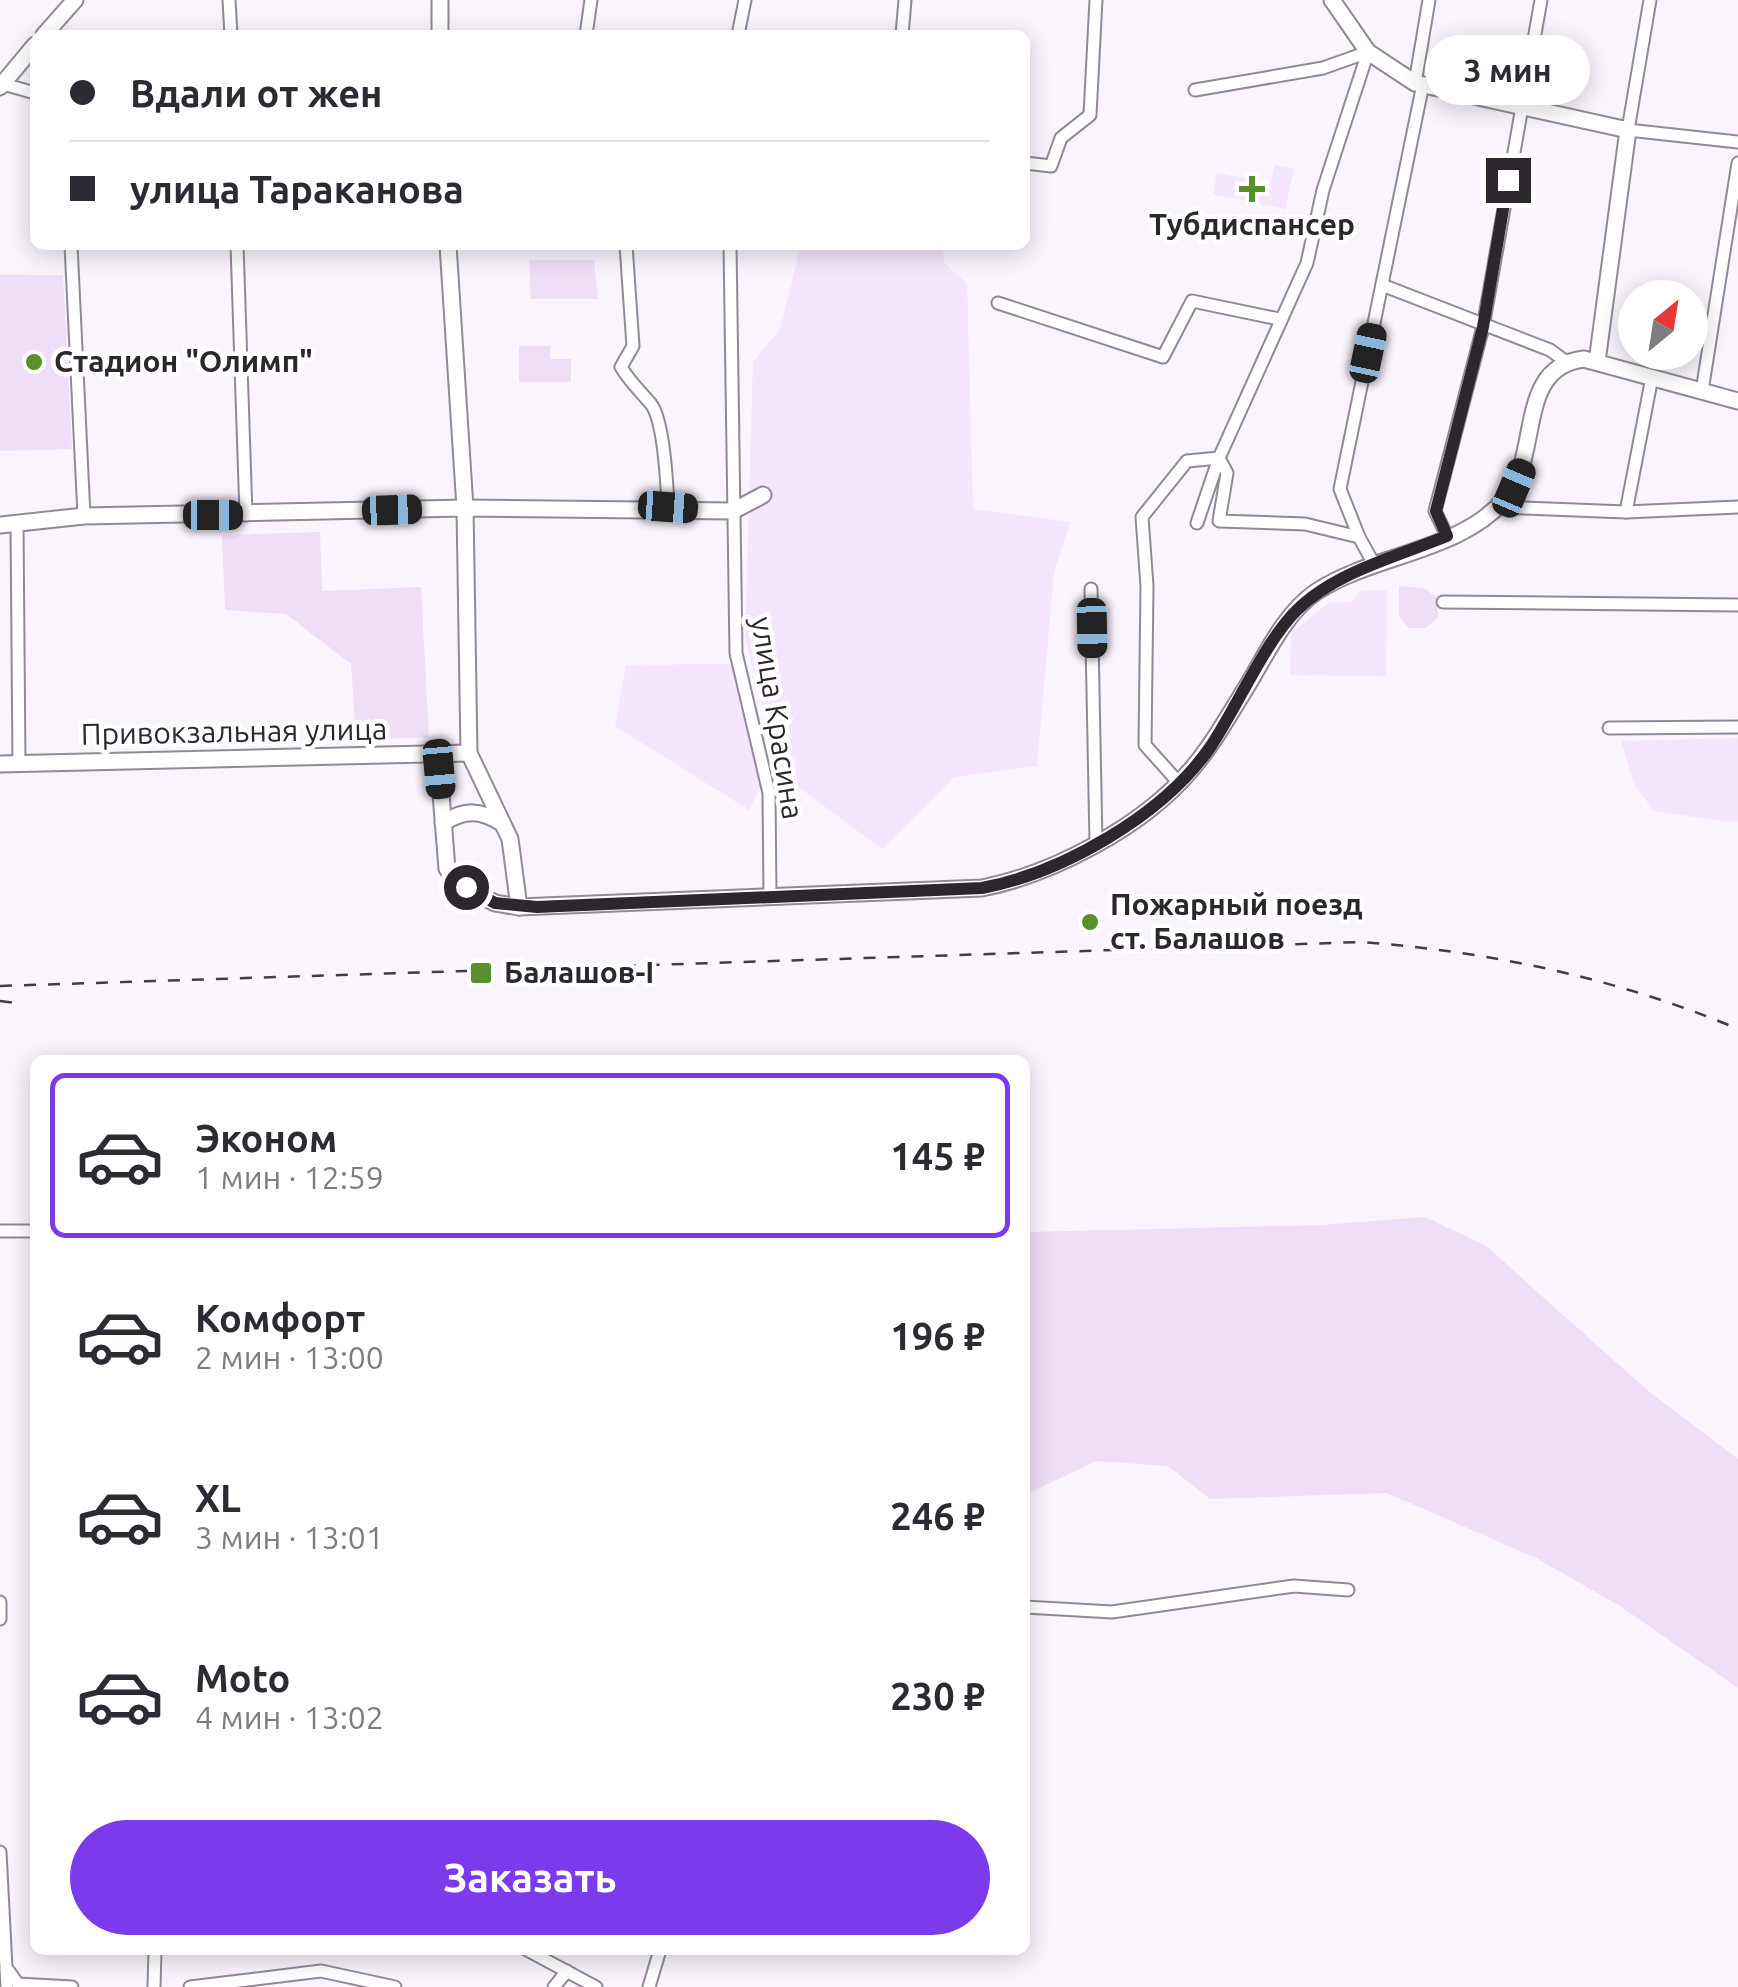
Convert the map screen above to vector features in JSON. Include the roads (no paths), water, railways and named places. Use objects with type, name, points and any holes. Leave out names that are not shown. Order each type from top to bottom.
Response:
[{"type":"main road","points":[[48,30],[75,0]]},
{"type":"main road","points":[[440,0],[440,30]]},
{"type":"main road","points":[[1332,0],[1368,52],[1419,83],[1628,130],[1597,362]]},
{"type":"main road","points":[[1,86],[30,51]]},
{"type":"main road","points":[[448,250],[464,508],[469,753],[510,840],[519,906]]},
{"type":"main road","points":[[430,756],[439,769],[444,855],[457,882],[495,903],[519,906],[770,898],[982,888],[1022,880],[1061,866],[1179,783],[1209,748],[1293,612],[1316,592],[1447,536],[1498,507],[1514,488],[1522,468],[1540,390],[1549,371],[1565,361],[1597,362],[1738,401]]},
{"type":"main road","points":[[8,525],[84,516],[464,508],[620,512],[668,507],[733,511],[762,495]]},
{"type":"main road","name":"Привокзальная улица","points":[[0,764],[469,753]]},
{"type":"main road","points":[[443,823],[460,812],[484,813],[502,824]]},
{"type":"street","points":[[229,0],[230,30]]},
{"type":"street","points":[[587,30],[591,0]]},
{"type":"street","points":[[739,30],[745,0]]},
{"type":"street","points":[[903,30],[906,0]]},
{"type":"street","points":[[1030,164],[1051,166],[1061,138],[1090,115],[1096,0]]},
{"type":"street","points":[[1374,566],[1340,489],[1419,83],[1429,0]]},
{"type":"street","points":[[1447,536],[1436,511],[1483,327],[1541,0]]},
{"type":"street","points":[[1650,0],[1628,130],[1738,142]]},
{"type":"street","points":[[1196,90],[1323,68],[1368,52]]},
{"type":"street","points":[[1197,523],[1219,458],[1307,262],[1323,190],[1368,52]]},
{"type":"street","points":[[1,86],[30,92]]},
{"type":"street","points":[[1702,391],[1738,163]]},
{"type":"street","points":[[71,250],[84,516]]},
{"type":"street","points":[[238,250],[246,515]]},
{"type":"street","points":[[626,250],[633,346],[621,367],[636,392],[653,406],[666,470],[668,507]]},
{"type":"street","name":"улица Красина","points":[[730,250],[736,653],[769,793],[770,898]]},
{"type":"street","points":[[1382,285],[1550,350],[1565,361]]},
{"type":"street","points":[[998,303],[1163,357],[1192,300],[1279,319]]},
{"type":"street","points":[[1626,512],[1652,378]]},
{"type":"street","points":[[1219,458],[1227,474],[1219,521],[1305,524],[1359,537]]},
{"type":"street","points":[[1179,783],[1145,744],[1147,586],[1142,517],[1187,461],[1219,458]]},
{"type":"street","points":[[1498,507],[1626,512],[1738,506]]},
{"type":"street","points":[[8,525],[19,764]]},
{"type":"street","points":[[1091,589],[1096,843]]},
{"type":"street","points":[[1443,602],[1738,605]]},
{"type":"street","points":[[1610,728],[1738,727]]},
{"type":"street","points":[[0,1230],[30,1231]]},
{"type":"street","points":[[1030,1607],[1112,1612],[1294,1586],[1348,1590]]},
{"type":"street","points":[[0,1602],[0,1619]]},
{"type":"street","points":[[0,1852],[7,1987]]},
{"type":"street","points":[[154,1987],[155,1955]]},
{"type":"street","points":[[537,1955],[596,1987]]},
{"type":"street","points":[[649,1987],[659,1955]]},
{"type":"street","points":[[4,1968],[18,1984],[72,1987]]},
{"type":"street","points":[[554,1987],[567,1971]]},
{"type":"street","points":[[190,1987],[322,1972],[395,1987]]},
{"type":"railway","points":[[0,986],[1362,942],[1459,953],[1553,970],[1646,995],[1738,1029]]},
{"type":"railway","points":[[0,1001],[15,1003]]},
{"type":"place","name":"Тубдиспансер","points":[[1252,189]]},
{"type":"place","name":"Стадион \"Олимп\"","points":[[34,362]]},
{"type":"place","name":"Пожарный поезд ст. Балашов","points":[[1090,922]]},
{"type":"place","name":"Балашов-I","points":[[481,973]]}]
